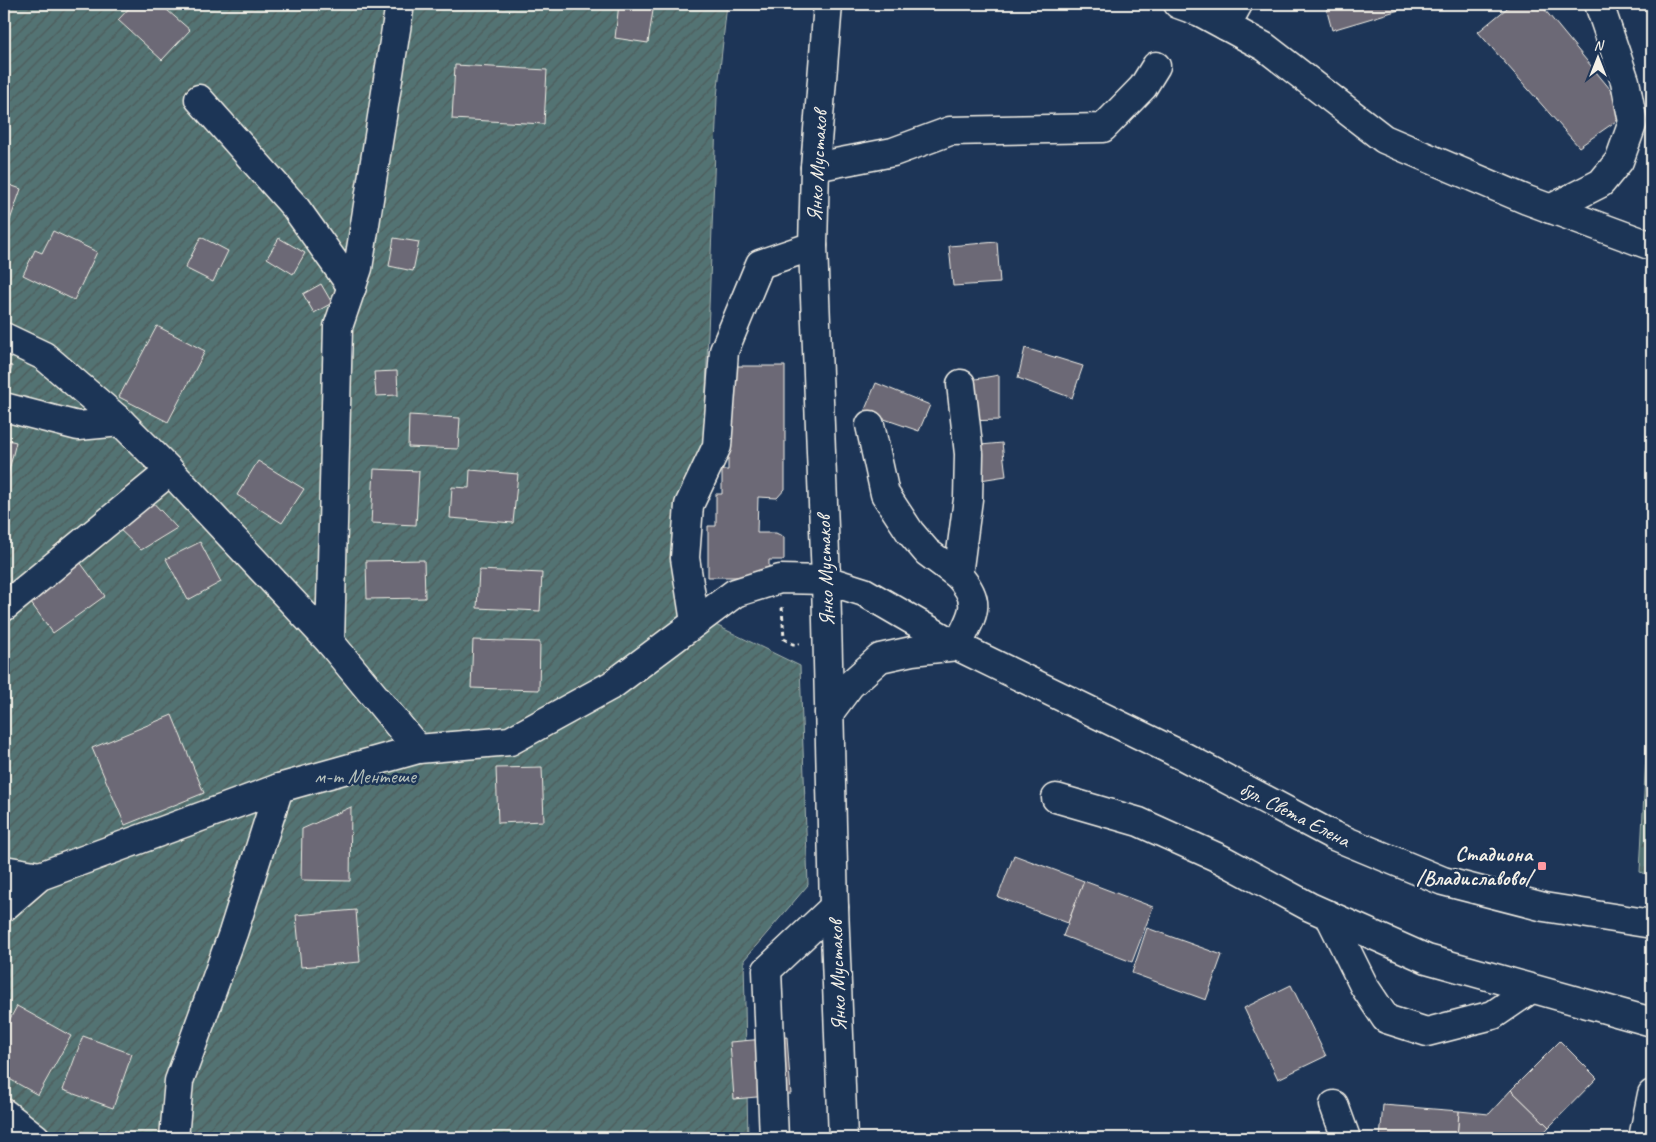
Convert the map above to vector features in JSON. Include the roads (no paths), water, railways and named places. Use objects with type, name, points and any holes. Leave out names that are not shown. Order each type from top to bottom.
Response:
[{"type":"street","points":[[330,642],[338,327],[358,268],[400,4]]},
{"type":"street","name":"Янко Мустаков","points":[[828,4],[815,167],[813,246],[826,580],[834,908],[843,1138]]},
{"type":"street","points":[[1178,4],[1200,12],[1232,15],[1265,47],[1384,139],[1550,209],[1652,246]]},
{"type":"street","points":[[1550,209],[1601,183],[1619,161],[1633,122],[1625,81],[1598,4]]},
{"type":"street","points":[[815,167],[893,152],[950,131],[1102,128],[1143,86],[1156,66]]},
{"type":"street","points":[[199,99],[295,207],[352,287]]},
{"type":"street","points":[[695,622],[686,558],[689,505],[717,446],[724,351],[760,264],[813,246]]},
{"type":"street","points":[[4,337],[44,356],[121,422],[170,471],[330,642],[418,749]]},
{"type":"street","points":[[958,574],[968,499],[968,454],[961,384]]},
{"type":"street","points":[[4,407],[78,426],[121,422]]},
{"type":"street","points":[[830,713],[850,685],[880,658],[912,651],[957,646],[974,612],[970,588],[958,574],[927,552],[910,532],[886,494],[870,425]]},
{"type":"street","points":[[4,607],[170,471]]},
{"type":"street","name":"бул. Света Елена","points":[[40,876],[279,788],[418,749],[510,740],[612,685],[735,593],[780,579],[826,580],[864,592],[957,646],[1183,756],[1334,836],[1443,882],[1544,908],[1652,924]]},
{"type":"street","points":[[174,1138],[179,1081],[233,933],[279,788]]},
{"type":"street","points":[[1056,798],[1138,822],[1221,859],[1310,907],[1427,958],[1652,1022]]},
{"type":"street","points":[[4,870],[40,876]]},
{"type":"street","points":[[4,907],[40,876]]},
{"type":"street","points":[[774,1138],[767,970],[834,908]]},
{"type":"street","points":[[1329,915],[1364,986],[1386,1019],[1427,1032],[1493,1015],[1531,989]]},
{"type":"street","points":[[1643,1138],[1652,1094]]},
{"type":"street","points":[[1334,1104],[1346,1138]]},
{"type":"street","points":[[4,1113],[36,1138]]},
{"type":"place","name":"Стадиона /Владиславово/","points":[[1542,866]]},
{"type":"park label","name":"м-т Ментeше","points":[[365,776]]}]
